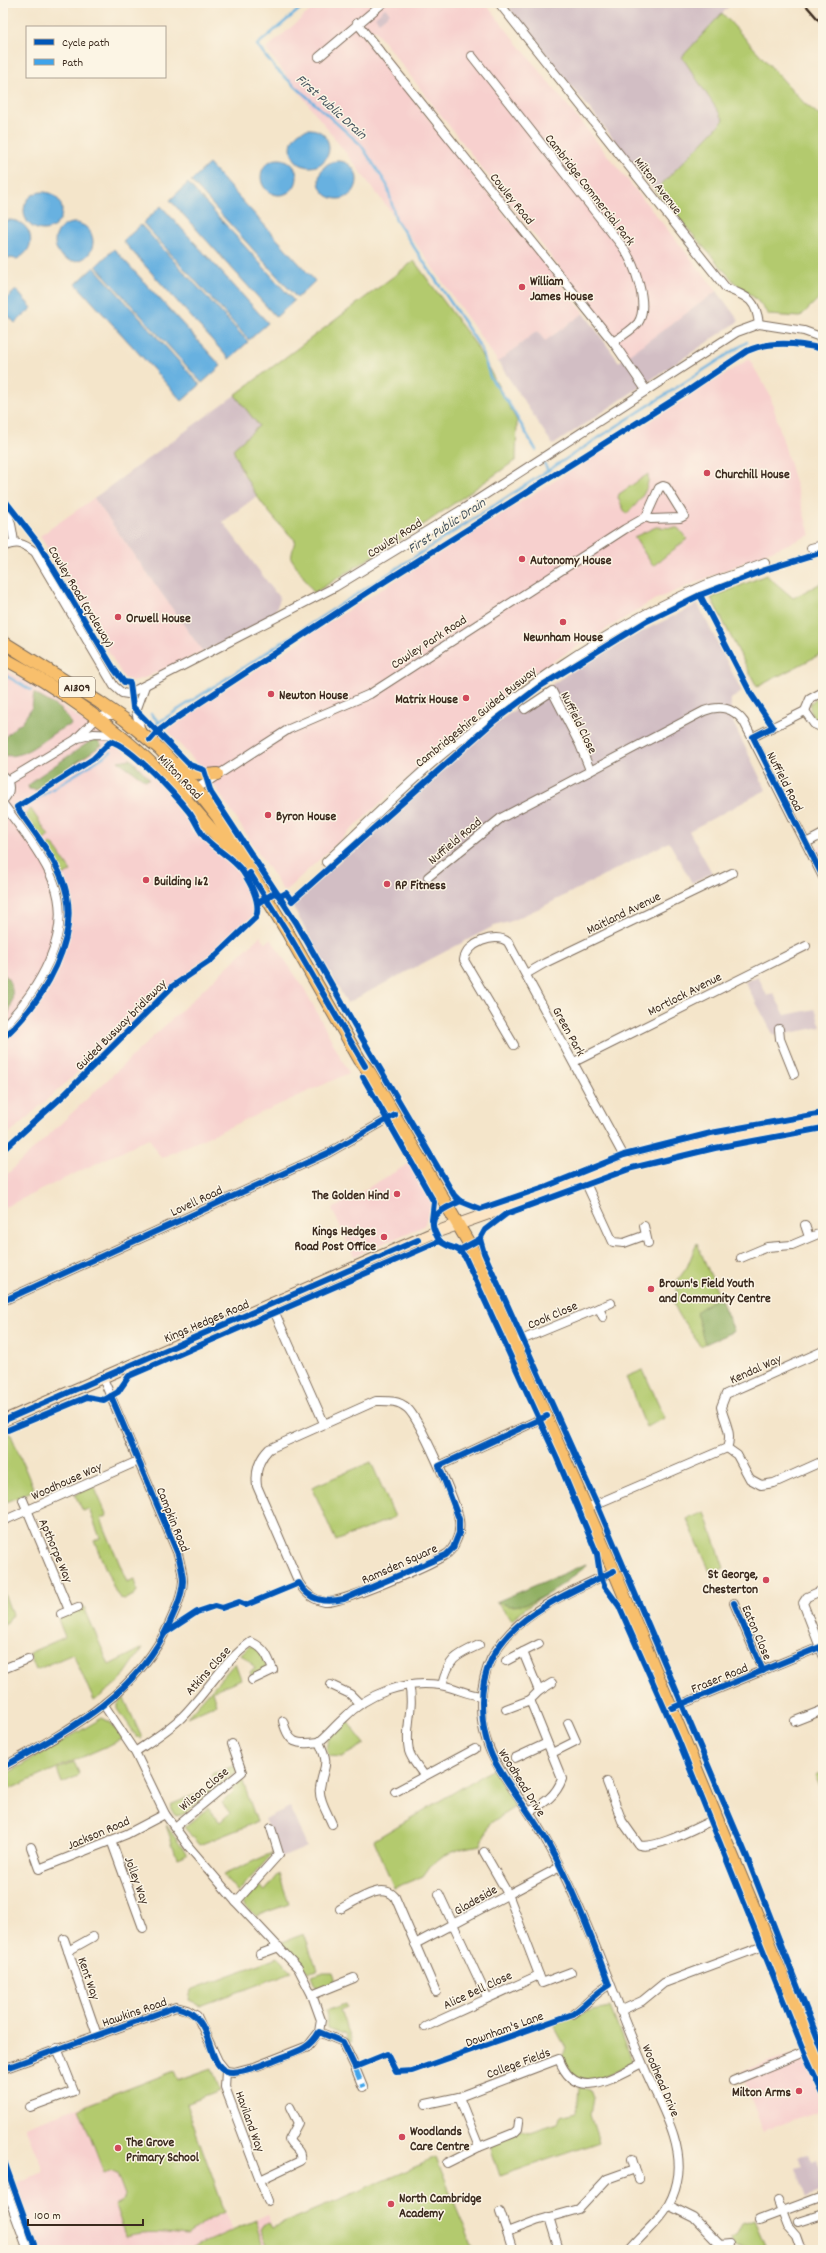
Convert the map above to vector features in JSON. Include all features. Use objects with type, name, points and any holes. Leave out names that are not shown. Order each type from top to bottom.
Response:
[{"type":"main road","name":"Milton Road","points":[[3,642],[118,715],[141,733],[160,749],[206,801],[217,816],[289,935],[360,1060],[395,1114],[459,1224],[547,1416],[614,1571],[823,2074]]},
{"type":"main road","name":"Milton Road","points":[[3,658],[29,672],[96,719],[146,759],[181,795],[249,871]]},
{"type":"main road","name":"A1309","points":[[35,661],[87,702],[96,714],[96,719]]},
{"type":"main road","name":"A1309","points":[[160,749],[168,752],[192,772],[201,775],[217,774]]},
{"type":"main road","name":"A1309","points":[[196,789],[194,795],[196,801],[216,827],[220,840]]},
{"type":"street","points":[[319,56],[383,3]]},
{"type":"street","name":"Milton Avenue","points":[[500,3],[726,288],[745,296],[753,302],[757,311],[758,324]]},
{"type":"street","name":"Cowley Road","points":[[357,23],[613,342],[646,390]]},
{"type":"street","name":"Cambridge Commercial Park","points":[[472,56],[625,250],[630,259],[642,297],[642,315],[637,324],[613,342]]},
{"type":"street","points":[[758,324],[804,331],[823,338]]},
{"type":"street","name":"Cowley Road","points":[[14,542],[25,544],[35,552],[114,686],[122,693],[132,693],[335,588],[463,509],[733,334],[758,324]]},
{"type":"street","points":[[663,486],[666,487],[684,516],[680,518],[646,517],[659,488],[663,486]]},
{"type":"street","points":[[3,508],[8,513],[12,526],[14,542],[3,547]]},
{"type":"street","name":"Cowley Park Road","points":[[181,795],[196,789],[217,774],[289,729],[370,694],[624,529],[646,517]]},
{"type":"street","points":[[811,548],[823,545]]},
{"type":"street","name":"Cambridgeshire Guided Busway","points":[[326,862],[443,754],[524,690],[563,664],[651,612],[695,589],[765,563]]},
{"type":"street","points":[[141,733],[136,711],[145,686]]},
{"type":"street","name":"Nuffield Close","points":[[525,709],[552,691],[580,745],[590,770]]},
{"type":"street","points":[[753,737],[805,712],[810,699],[823,692]]},
{"type":"street","name":"Nuffield Road","points":[[428,877],[501,818],[704,711],[716,707],[730,709],[738,715],[753,737],[823,877]]},
{"type":"street","points":[[805,712],[814,724],[823,728]]},
{"type":"street","points":[[3,800],[9,791],[5,778],[77,738],[96,719],[107,715],[118,715]]},
{"type":"street","points":[[77,738],[100,734],[117,735]]},
{"type":"street","points":[[206,801],[204,791],[207,781]]},
{"type":"street","points":[[3,804],[52,876],[57,892],[60,919],[52,952],[40,980],[22,1005],[3,1027]]},
{"type":"street","points":[[806,843],[823,834]]},
{"type":"street","name":"Maitland Avenue","points":[[526,974],[545,963],[732,873]]},
{"type":"street","name":"Green Park","points":[[514,1045],[465,965],[464,956],[474,947],[491,937],[506,940],[574,1062],[628,1164]]},
{"type":"street","name":"Mortlock Avenue","points":[[574,1062],[806,946]]},
{"type":"street","points":[[779,1029],[780,1039],[794,1074]]},
{"type":"street","name":"Lovell Road","points":[[3,1301],[328,1153],[395,1114]]},
{"type":"street","name":"Kings Hedges Road","points":[[3,1421],[102,1376],[431,1234],[628,1164],[714,1142],[823,1122]]},
{"type":"street","points":[[584,1179],[613,1242],[647,1239],[644,1226]]},
{"type":"street","points":[[805,1225],[809,1237]]},
{"type":"street","points":[[741,1258],[767,1247],[792,1245],[823,1232]]},
{"type":"street","name":"Cook Close","points":[[514,1344],[611,1303]]},
{"type":"street","points":[[271,1304],[324,1423]]},
{"type":"street","points":[[599,1308],[603,1317]]},
{"type":"street","name":"Kendal Way","points":[[727,1448],[729,1441],[729,1430],[721,1407],[726,1394],[823,1351]]},
{"type":"street","name":"Campkin Road","points":[[3,1767],[47,1742],[104,1705],[139,1673],[164,1635],[178,1605],[183,1580],[178,1554],[102,1376]]},
{"type":"street","name":"Ramsden Square","points":[[376,1401],[400,1403],[412,1413],[439,1466],[459,1519],[459,1533],[453,1548],[446,1555],[344,1599],[333,1602],[317,1600],[309,1596],[299,1583],[257,1486],[256,1478],[260,1461],[269,1449],[324,1423],[376,1401]]},
{"type":"street","points":[[439,1466],[547,1416]]},
{"type":"street","points":[[587,1508],[727,1448],[737,1455],[750,1479],[761,1485],[774,1482],[823,1461]]},
{"type":"street","name":"Woodhouse Way","points":[[3,1521],[138,1461]]},
{"type":"street","name":"Apthorpe Way","points":[[23,1500],[65,1612],[78,1606]]},
{"type":"street","name":"Woodhead Drive","points":[[614,1571],[553,1601],[528,1616],[511,1630],[499,1645],[490,1661],[482,1696],[482,1718],[486,1740],[496,1762],[529,1812],[560,1867],[674,2138],[679,2164],[678,2181],[670,2206],[657,2223],[629,2250]]},
{"type":"street","points":[[821,1651],[804,1603],[807,1597],[823,1590]]},
{"type":"street","name":"Eaton Close","points":[[734,1603],[762,1671]]},
{"type":"street","name":"Atkins Close","points":[[135,1752],[158,1737],[179,1719],[221,1670],[251,1642],[259,1645],[266,1652],[273,1670],[252,1680]]},
{"type":"street","points":[[506,1661],[539,1644]]},
{"type":"street","points":[[442,1685],[450,1661],[472,1645]]},
{"type":"street","name":"Fraser Road","points":[[672,1708],[762,1671],[821,1651]]},
{"type":"street","points":[[523,1652],[539,1691]]},
{"type":"street","points":[[3,1669],[28,1659]]},
{"type":"street","points":[[506,1709],[530,1700],[539,1691],[552,1683]]},
{"type":"street","points":[[331,1685],[350,1694],[360,1704]]},
{"type":"street","points":[[283,1721],[289,1738],[295,1743],[319,1742],[360,1704],[387,1690],[408,1685],[442,1685],[472,1696],[482,1696]]},
{"type":"street","points":[[408,1685],[412,1696],[408,1740],[410,1752],[424,1775]]},
{"type":"street","points":[[529,1812],[548,1800],[558,1790],[562,1779],[530,1700]]},
{"type":"street","points":[[104,1705],[135,1752],[165,1814],[189,1847],[236,1902],[298,1968],[312,1995],[321,2020],[319,2032],[308,2046],[257,2066],[234,2072],[226,2071]]},
{"type":"street","points":[[795,1721],[823,1710]]},
{"type":"street","points":[[552,1753],[576,1741],[568,1723]]},
{"type":"street","points":[[319,1742],[325,1756],[325,1767],[320,1789],[321,1797],[332,1824]]},
{"type":"street","points":[[515,1758],[547,1743]]},
{"type":"street","name":"Wilson Close","points":[[175,1827],[242,1772],[232,1744]]},
{"type":"street","points":[[395,1792],[424,1775],[475,1749]]},
{"type":"street","points":[[607,1782],[622,1822],[639,1845],[647,1846],[660,1842],[717,1818]]},
{"type":"street","name":"Jackson Road","points":[[31,1847],[39,1869],[111,1840],[165,1814]]},
{"type":"street","points":[[236,1902],[279,1854],[271,1828]]},
{"type":"street","name":"Jolley Way","points":[[111,1840],[142,1928]]},
{"type":"street","name":"Gladeside","points":[[484,1852],[508,1894]]},
{"type":"street","name":"Gladeside","points":[[415,1944],[454,1925],[508,1894],[560,1867]]},
{"type":"street","points":[[340,1909],[376,1892],[383,1890],[391,1892],[395,1897],[436,1992]]},
{"type":"street","name":"Gladeside","points":[[439,1894],[487,1997]]},
{"type":"street","points":[[508,1894],[542,1983],[571,1972]]},
{"type":"street","name":"Kent Way","points":[[68,1951],[93,1937]]},
{"type":"street","name":"Kent Way","points":[[64,1939],[97,2035]]},
{"type":"street","points":[[620,2011],[642,2001],[664,1983],[769,1944]]},
{"type":"street","points":[[260,1954],[279,1947]]},
{"type":"street","name":"Alice Bell Close","points":[[425,2027],[487,1997],[539,1975]]},
{"type":"street","points":[[312,1995],[354,1978]]},
{"type":"street","points":[[573,2014],[609,1985]]},
{"type":"street","name":"Hawkins Road","points":[[3,2069],[57,2048],[176,2007],[187,2010],[197,2016],[218,2062],[226,2071]]},
{"type":"street","points":[[319,2032],[343,2042],[356,2068],[363,2087]]},
{"type":"street","points":[[30,2106],[74,2091],[57,2048]]},
{"type":"street","points":[[733,2081],[811,2048]]},
{"type":"street","name":"College Fields","points":[[426,2104],[459,2097],[559,2059],[567,2075],[573,2080],[591,2085],[642,2063]]},
{"type":"street","name":"Haviland Way","points":[[226,2071],[224,2085],[268,2201]]},
{"type":"street","points":[[459,2097],[479,2147]]},
{"type":"street","points":[[260,2180],[300,2161],[301,2155],[299,2149],[290,2140],[298,2123],[290,2107]]},
{"type":"street","points":[[447,2163],[479,2147],[514,2133],[518,2128],[519,2122]]},
{"type":"street","points":[[632,2159],[639,2179]]},
{"type":"street","points":[[507,2232],[549,2217],[579,2209],[607,2179],[635,2169]]},
{"type":"street","points":[[3,2182],[6,2199],[28,2250]]},
{"type":"street","points":[[758,2220],[823,2196]]},
{"type":"street","points":[[778,2201],[788,2227],[796,2236],[801,2250]]},
{"type":"street","points":[[670,2206],[694,2218],[719,2248],[730,2244]]},
{"type":"street","points":[[500,2212],[512,2248]]},
{"type":"street","points":[[798,2222],[823,2214]]},
{"type":"street","points":[[549,2217],[559,2250]]},
{"type":"shaded area","points":[[319,3],[485,3],[717,291],[628,356],[374,29],[364,38],[584,313],[545,341],[537,331],[498,362],[424,255],[266,49]]},
{"type":"shaded area","points":[[505,3],[732,3],[682,57],[724,120],[655,191]]},
{"type":"shaded area","points":[[385,8],[390,13],[379,22],[375,17]]},
{"type":"shaded area","points":[[717,291],[739,321],[553,445],[498,362],[537,331],[545,341],[584,313],[619,362]]},
{"type":"shaded area","points":[[749,359],[770,395],[810,535],[654,600],[532,674],[456,733],[284,892],[210,779],[167,730],[224,690],[302,641],[305,637]]},
{"type":"shaded area","points":[[235,395],[259,426],[241,472],[258,495],[223,522],[280,599],[273,617],[203,652],[94,498]]},
{"type":"shaded area","points":[[94,498],[203,652],[142,679],[132,681],[124,678],[40,536]]},
{"type":"shaded area","points":[[698,604],[742,692],[731,699],[730,716],[766,790],[689,831],[712,873],[692,883],[669,842],[546,905],[509,922],[494,926],[347,1003],[291,904],[496,723],[576,668],[641,632]]},
{"type":"shaded area","points":[[3,669],[35,686],[125,752],[158,782],[187,813],[203,838],[237,870],[253,895],[255,914],[3,1139]]},
{"type":"shaded area","points":[[823,845],[823,862],[816,848]]},
{"type":"shaded area","points":[[260,936],[266,943],[271,939],[305,990],[349,1073],[161,1158],[149,1138],[3,1208],[3,1178]]},
{"type":"shaded area","points":[[758,976],[767,996],[773,993],[785,1015],[815,1009],[821,1027],[774,1036],[745,982]]},
{"type":"shaded area","points":[[410,1163],[432,1203],[424,1226],[354,1256],[332,1209]]},
{"type":"shaded area","points":[[290,1807],[307,1847],[281,1858],[264,1819]]},
{"type":"shaded area","points":[[802,2051],[823,2099],[823,2109],[763,2131],[741,2071]]},
{"type":"shaded area","name":"The Grove Primary School","points":[[174,2071],[225,2212],[233,2230],[268,2214],[272,2228],[436,2158],[474,2250],[38,2250],[13,2184],[44,2172],[25,2127]]},
{"type":"shaded area","points":[[808,2154],[811,2162],[817,2160],[823,2178],[823,2191],[806,2197],[796,2168],[802,2166],[798,2156]]},
{"type":"green space","points":[[722,13],[805,104],[823,118],[823,294],[800,317],[769,315],[756,299],[735,283],[655,191],[724,120],[682,57]]},
{"type":"green space","points":[[414,261],[476,345],[517,421],[516,460],[426,523],[314,593],[291,558],[295,540],[258,498],[238,462],[233,449],[259,426],[235,395]]},
{"type":"green space","points":[[648,474],[647,485],[642,497],[626,514],[618,498],[619,494]]},
{"type":"green space","points":[[656,527],[678,528],[687,539],[653,566],[634,537]]},
{"type":"green space","points":[[766,575],[793,598],[823,582],[823,653],[757,687],[711,598]]},
{"type":"green space","points":[[34,693],[61,710],[69,719],[71,725],[62,728],[21,754],[12,756],[3,755],[3,739],[16,726],[21,724],[32,707]]},
{"type":"green space","points":[[823,695],[823,723],[821,724],[812,715],[810,703]]},
{"type":"green space","points":[[95,738],[102,745],[36,790],[29,789],[28,786],[35,779]]},
{"type":"green space","points":[[131,759],[150,779],[145,780],[118,761]]},
{"type":"green space","points":[[31,809],[49,836],[41,842],[24,815]]},
{"type":"green space","points":[[52,843],[71,871],[63,876],[46,848]]},
{"type":"green space","points":[[44,854],[61,883],[67,914],[44,859]]},
{"type":"green space","points":[[3,973],[11,984],[12,997],[9,1011],[3,1024]]},
{"type":"green space","points":[[697,1243],[734,1331],[700,1346],[681,1318],[672,1299],[675,1299],[678,1285],[675,1284],[687,1267]]},
{"type":"green space","points":[[719,1296],[734,1331],[705,1344],[696,1312]]},
{"type":"green space","points":[[643,1370],[665,1418],[646,1427],[626,1377]]},
{"type":"green space","points":[[9,1430],[34,1490],[7,1502],[3,1492],[3,1433]]},
{"type":"green space","points":[[371,1462],[395,1517],[336,1541],[312,1487]]},
{"type":"green space","points":[[94,1486],[107,1516],[101,1519],[127,1582],[134,1579],[137,1591],[134,1595],[125,1599],[120,1598],[116,1593],[94,1541],[100,1538],[89,1509],[83,1511],[75,1495]]},
{"type":"green space","points":[[705,1512],[724,1568],[711,1574],[687,1519]]},
{"type":"green space","points":[[586,1564],[584,1568],[559,1586],[531,1602],[522,1605],[508,1606],[496,1602]]},
{"type":"green space","points":[[3,1590],[12,1615],[6,1624],[3,1625]]},
{"type":"green space","points":[[545,1595],[525,1608],[512,1620],[496,1602],[503,1604],[516,1604],[527,1602]]},
{"type":"green space","points":[[84,1607],[109,1665],[143,1648],[120,1681],[94,1701],[73,1654],[36,1670],[29,1653],[65,1637],[58,1619]]},
{"type":"green space","points":[[249,1646],[257,1647],[268,1669],[252,1677],[250,1672],[255,1669],[241,1654]]},
{"type":"green space","points":[[235,1663],[241,1679],[212,1691],[216,1704],[187,1717]]},
{"type":"green space","points":[[124,1698],[142,1738],[137,1737],[118,1709],[118,1704]]},
{"type":"green space","points":[[102,1718],[110,1722],[123,1739],[3,1792],[3,1776]]},
{"type":"green space","points":[[346,1720],[365,1744],[342,1757],[329,1756],[327,1750],[328,1740]]},
{"type":"green space","points":[[74,1762],[80,1775],[62,1783],[57,1770]]},
{"type":"green space","points":[[237,1765],[239,1769],[184,1814],[176,1816],[170,1805],[216,1786],[212,1774]]},
{"type":"green space","points":[[493,1769],[516,1806],[489,1824],[481,1845],[463,1848],[443,1856],[431,1865],[423,1876],[394,1888],[374,1840]]},
{"type":"green space","points":[[823,1771],[823,1793],[815,1774]]},
{"type":"green space","points":[[242,1779],[257,1822],[199,1845],[184,1827],[208,1808],[220,1822],[230,1813],[222,1803],[234,1791],[231,1788]]},
{"type":"green space","points":[[166,1825],[187,1854],[177,1858]]},
{"type":"green space","points":[[274,1852],[238,1892],[223,1875]]},
{"type":"green space","points":[[279,1874],[289,1904],[256,1916],[243,1903],[259,1886],[265,1891]]},
{"type":"green space","points":[[304,1934],[317,1970],[309,1972],[280,1943]]},
{"type":"green space","points":[[277,1957],[292,1972],[200,2006],[189,2001],[191,1990]]},
{"type":"green space","points":[[320,1973],[333,1973],[336,1982],[317,1989],[312,1976]]},
{"type":"green space","points":[[346,2004],[347,2007],[340,2010],[352,2042],[348,2041],[346,2035],[328,2028],[326,2011]]},
{"type":"green space","points":[[610,2007],[632,2064],[602,2078],[584,2080],[576,2076],[568,2069],[562,2056],[566,2048],[553,2024],[592,2010]]},
{"type":"green space","points":[[212,2068],[220,2091],[186,2104],[225,2212],[207,2221],[187,2235],[141,2233],[125,2236],[115,2205],[123,2201],[125,2195],[117,2174],[110,2171],[104,2173],[79,2108],[174,2071],[178,2080]]},
{"type":"green space","points":[[579,2087],[590,2090],[593,2098],[590,2115],[599,2142],[500,2176],[490,2146],[520,2130],[529,2132],[558,2123],[560,2116],[577,2112]]},
{"type":"green space","name":"North Cambridge Academy","points":[[436,2158],[474,2250],[269,2250],[260,2230],[262,2226],[269,2223],[272,2228]]},
{"type":"green space","points":[[256,2220],[257,2231],[265,2250],[187,2250]]},
{"type":"green space","points":[[754,2220],[767,2250],[734,2247],[732,2238],[737,2236],[743,2224]]},
{"type":"water","points":[[310,129],[323,135],[329,148],[323,161],[310,167],[297,161],[291,148],[297,135]]},
{"type":"water","points":[[279,159],[292,164],[297,177],[292,190],[279,195],[266,190],[261,177],[266,164]]},
{"type":"water","points":[[338,161],[348,164],[354,170],[357,180],[354,190],[348,196],[338,199],[328,196],[322,190],[319,180],[322,170],[328,164]]},
{"type":"water","points":[[209,164],[315,281],[297,298],[191,181]]},
{"type":"water","points":[[188,183],[294,301],[276,317],[170,200]]},
{"type":"water","points":[[39,192],[47,192],[57,197],[61,204],[61,218],[57,225],[47,230],[39,230],[29,225],[27,222],[24,215],[24,207],[29,197],[32,195]]},
{"type":"water","points":[[161,206],[268,323],[249,340],[143,223]]},
{"type":"water","points":[[9,220],[23,225],[28,230],[30,236],[28,249],[17,259],[3,257],[3,222]]},
{"type":"water","points":[[70,223],[78,223],[88,228],[92,235],[92,249],[88,256],[78,261],[70,261],[60,256],[58,253],[55,246],[55,238],[60,228],[63,226]]},
{"type":"water","points":[[141,225],[248,342],[229,359],[123,241]]},
{"type":"water","points":[[114,249],[221,366],[202,383],[96,266]]},
{"type":"water","points":[[94,267],[200,385],[182,401],[76,284]]},
{"type":"water","points":[[16,290],[32,308],[15,323],[3,310],[3,302]]},
{"type":"waterway","name":"First Public Drain","points":[[307,3],[257,45],[276,69],[361,145],[387,185],[396,220],[481,348],[490,377],[509,404],[536,450]]},
{"type":"waterway","name":"First Public Drain","points":[[156,724],[747,342]]},
{"type":"waterway","points":[[544,463],[548,471]]},
{"type":"waterway","points":[[3,674],[31,690]]},
{"type":"waterway","points":[[151,714],[159,722]]},
{"type":"waterway","points":[[27,805],[111,752]]},
{"type":"railway","points":[[804,3],[823,25]]},
{"type":"marked path","points":[[356,2070],[363,2087]]},
{"type":"cycle path","points":[[150,740],[157,732],[172,721],[376,587],[686,392],[747,351],[765,345],[775,344],[804,345],[823,349]]},
{"type":"cycle path","name":"Cowley Road (cycleway)","points":[[3,498],[38,543],[114,669],[124,682],[130,683],[133,707]]},
{"type":"cycle path","points":[[258,903],[274,893],[281,896],[286,893],[292,901],[494,721],[539,687],[647,621],[700,595],[765,570],[823,552]]},
{"type":"cycle path","points":[[700,595],[751,694],[773,727],[753,737],[823,877]]},
{"type":"cycle path","points":[[133,707],[190,765],[204,770],[211,793],[296,922],[454,1195],[460,1201],[480,1209],[547,1186],[624,1155],[711,1133],[823,1113]]},
{"type":"cycle path","name":"Guided Busway bridleway","points":[[3,1038],[18,1023],[45,987],[56,966],[64,944],[68,922],[68,900],[62,879],[48,852],[17,807],[93,759],[111,741],[130,753],[153,772],[189,812],[207,840],[239,867],[249,882],[254,894],[257,906],[256,917],[210,961],[173,986],[64,1095],[3,1150]]},
{"type":"cycle path","points":[[250,873],[289,935],[365,1066]]},
{"type":"cycle path","points":[[363,1077],[434,1202],[432,1220]]},
{"type":"cycle path","points":[[3,1301],[328,1153],[395,1115]]},
{"type":"cycle path","points":[[460,1250],[480,1239],[485,1230],[506,1214],[632,1168],[715,1148],[823,1128]]},
{"type":"cycle path","points":[[460,1201],[439,1212],[433,1221],[435,1232],[440,1241],[456,1249],[465,1257],[557,1458],[597,1554],[600,1574],[605,1587],[619,1606],[678,1739],[804,2052],[823,2094]]},
{"type":"cycle path","points":[[480,1239],[484,1253],[597,1504],[747,1857],[823,2052]]},
{"type":"cycle path","points":[[3,1421],[418,1240]]},
{"type":"cycle path","points":[[3,1432],[87,1397],[104,1400],[118,1392],[129,1376],[440,1241]]},
{"type":"cycle path","points":[[3,1767],[76,1724],[99,1708],[120,1690],[140,1670],[156,1647],[170,1622],[180,1597],[183,1578],[178,1554],[111,1396]]},
{"type":"cycle path","points":[[165,1633],[197,1612],[215,1606],[222,1608],[239,1602],[246,1605],[299,1583],[308,1594],[318,1599],[330,1601],[344,1599],[446,1555],[453,1548],[459,1533],[459,1519],[439,1466],[547,1416]]},
{"type":"cycle path","name":"Downham's Lane","points":[[3,2069],[176,2007],[189,2012],[198,2019],[204,2028],[219,2066],[226,2071],[237,2072],[259,2066],[301,2050],[311,2043],[319,2032],[343,2042],[355,2067],[387,2054],[396,2072],[412,2071],[573,2014],[609,1985],[582,1913],[566,1877],[542,1833],[495,1762],[485,1733],[482,1703],[485,1676],[494,1654],[508,1635],[526,1619],[546,1605],[614,1571]]},
{"type":"cycle path","points":[[734,1603],[763,1671]]},
{"type":"cycle path","points":[[672,1708],[820,1647],[823,1655]]},
{"type":"cycle path","points":[[3,2158],[36,2250]]},
{"type":"place","name":"William James House","points":[[522,287]]},
{"type":"place","name":"Churchill House","points":[[707,473]]},
{"type":"place","name":"Autonomy House","points":[[522,559]]},
{"type":"place","name":"Orwell House","points":[[118,617]]},
{"type":"place","name":"Newnham House","points":[[563,622]]},
{"type":"place","name":"Newton House","points":[[271,694]]},
{"type":"place","name":"Matrix House","points":[[466,698]]},
{"type":"place","name":"Byron House","points":[[268,815]]},
{"type":"place","name":"Building 1&2","points":[[146,880]]},
{"type":"place","name":"RP Fitness","points":[[387,884]]},
{"type":"place","name":"The Golden Hind","points":[[397,1194]]},
{"type":"place","name":"Kings Hedges Road Post Office","points":[[384,1237]]},
{"type":"place","name":"Brown's Field Youth and Community Centre","points":[[651,1289]]},
{"type":"place","name":"St George, Chesterton","points":[[766,1580]]},
{"type":"place","name":"Milton Arms","points":[[799,2091]]},
{"type":"place","name":"Woodlands Care Centre","points":[[402,2137]]},
{"type":"place","name":"The Grove Primary School","points":[[118,2148]]},
{"type":"place","name":"North Cambridge Academy","points":[[391,2204]]}]
